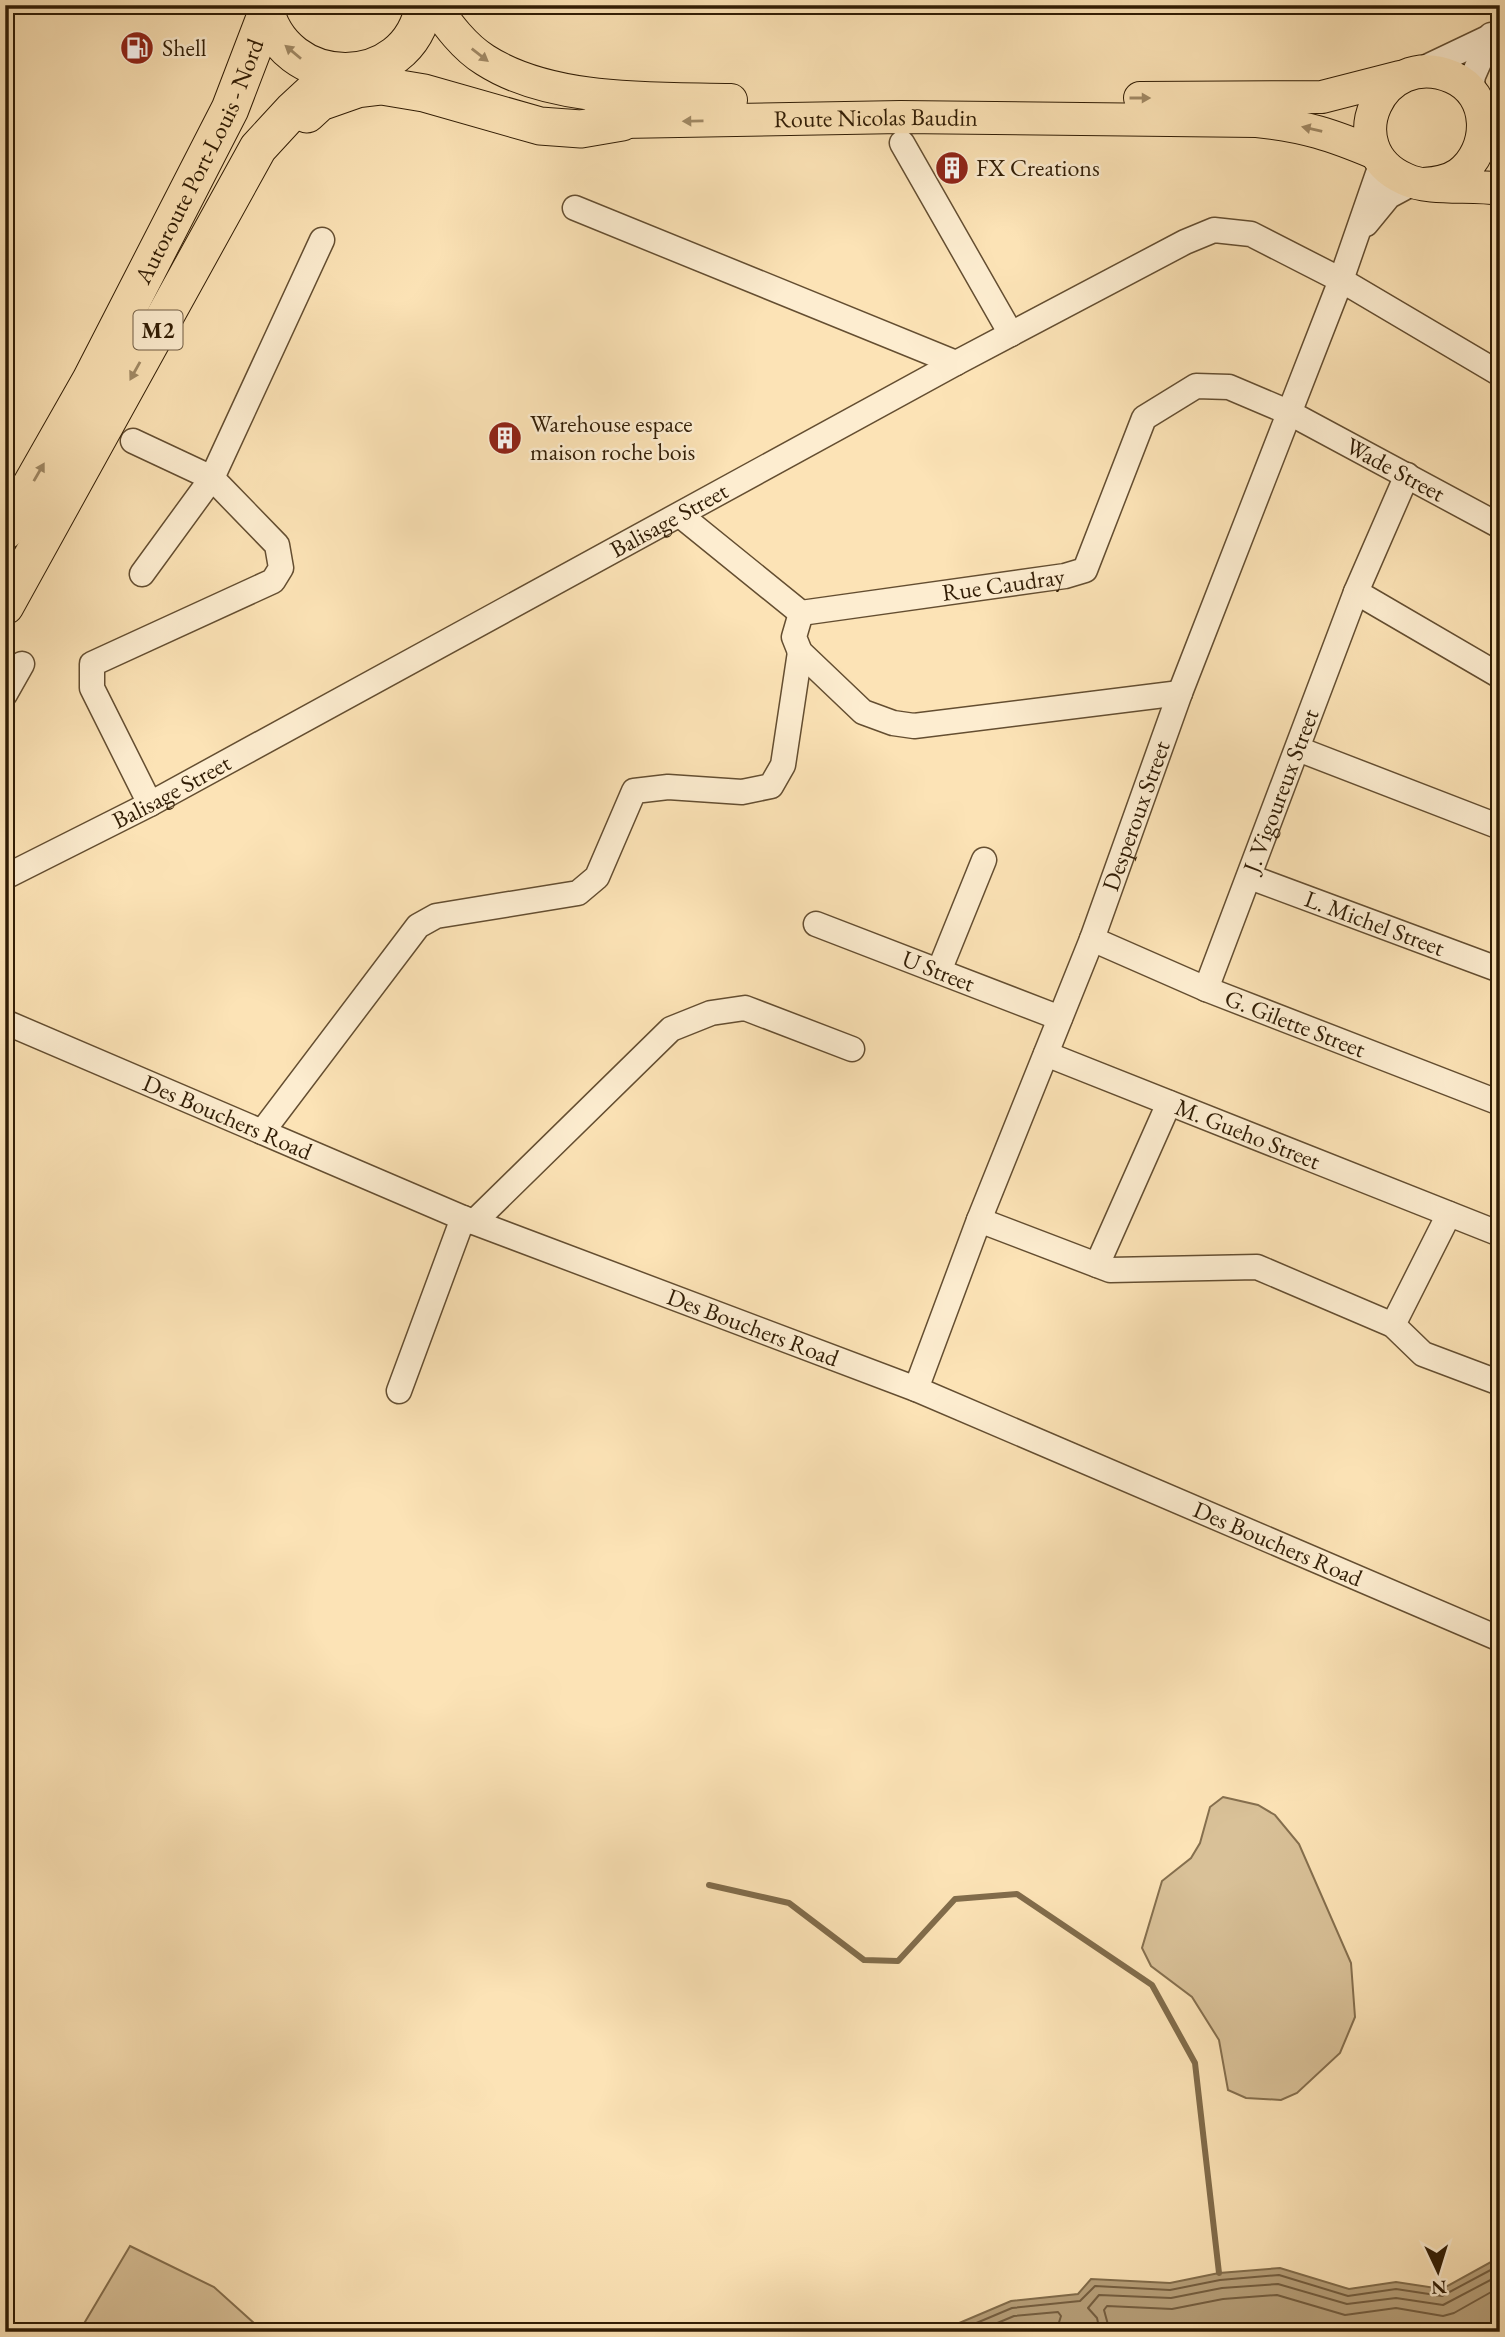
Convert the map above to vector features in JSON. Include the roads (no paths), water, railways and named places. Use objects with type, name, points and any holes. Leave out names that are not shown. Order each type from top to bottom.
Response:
[{"type":"highway","name":"M2","points":[[265,10],[276,36],[292,53],[312,66],[334,72],[357,72],[379,65],[397,53],[412,36],[422,16],[424,5]]},
{"type":"highway","name":"Autoroute Port-Louis - Nord","points":[[5,531],[91,380],[230,109],[265,10]]},
{"type":"highway","name":"Autoroute Port-Louis - Nord","points":[[5,606],[258,148],[293,110],[334,72]]},
{"type":"highway","points":[[174,302],[276,143],[320,102],[357,89],[382,86],[424,93],[540,126],[581,129],[622,122]]},
{"type":"main road","name":"Route Nicolas Baudin","points":[[434,5],[463,41],[485,60],[516,75],[561,89],[617,97],[736,100],[1322,97],[1409,74]]},
{"type":"main road","name":"Route Nicolas Baudin","points":[[379,65],[540,113],[622,122],[891,117],[1257,121],[1327,133],[1379,158]]},
{"type":"main road","points":[[1420,183],[1442,182],[1458,174],[1472,162],[1481,145],[1484,126],[1482,100],[1456,78],[1438,71],[1409,74],[1385,89],[1374,106],[1370,123],[1379,158],[1398,176],[1420,183],[1500,189]]},
{"type":"street","points":[[1409,74],[1496,34]]},
{"type":"street","points":[[1482,100],[1473,76],[1496,34]]},
{"type":"street","points":[[902,143],[1011,334]]},
{"type":"street","name":"Desperoux Street","points":[[916,1388],[979,1220],[1092,939],[1180,692],[1341,280],[1379,158]]},
{"type":"street","points":[[1353,240],[1388,196],[1420,183]]},
{"type":"street","points":[[575,208],[956,363]]},
{"type":"street","name":"Balisage Street","points":[[5,877],[150,804],[956,363],[1185,242],[1214,230],[1251,234],[1341,280],[1500,374]]},
{"type":"street","points":[[142,574],[212,478],[321,240]]},
{"type":"street","name":"Rue Caudray","points":[[802,613],[1065,576],[1085,570],[1144,418],[1196,386],[1229,387],[1288,412]]},
{"type":"street","name":"Wade Street","points":[[1288,412],[1500,526]]},
{"type":"street","points":[[133,441],[212,478],[277,545],[281,568],[274,580],[92,664],[92,688],[150,804]]},
{"type":"street","name":"J. Vigoureux Street","points":[[1206,989],[1356,592],[1407,475]]},
{"type":"street","points":[[680,515],[802,613],[794,637],[800,652],[863,712],[892,723],[914,726],[1180,692]]},
{"type":"street","points":[[1356,592],[1500,676]]},
{"type":"street","points":[[262,1132],[418,926],[436,916],[578,892],[597,877],[624,808],[634,791],[668,787],[742,792],[771,786],[783,765],[800,652]]},
{"type":"street","points":[[5,694],[22,664]]},
{"type":"street","points":[[1298,749],[1500,827]]},
{"type":"street","points":[[939,971],[984,860]]},
{"type":"street","name":"L. Michel Street","points":[[1250,877],[1500,970]]},
{"type":"street","name":"U Street","points":[[816,924],[1060,1018]]},
{"type":"street","name":"G. Gilette Street","points":[[1092,939],[1206,989],[1500,1103]]},
{"type":"street","points":[[399,1391],[468,1220],[671,1029],[711,1013],[745,1007],[852,1049]]},
{"type":"street","name":"Des Bouchers Road","points":[[5,1023],[468,1220],[916,1388],[1500,1639]]},
{"type":"street","name":"M. Gueho Street","points":[[1046,1054],[1500,1234]]},
{"type":"street","points":[[1097,1265],[1169,1103]]},
{"type":"street","points":[[1393,1325],[1449,1214]]},
{"type":"street","points":[[979,1220],[1110,1270],[1257,1267],[1393,1325],[1423,1354],[1500,1383]]},
{"type":"water","points":[[1500,2257],[1500,2332],[1085,2332],[1082,2324],[1065,2332],[938,2332],[1011,2301],[1078,2294],[1091,2279],[1170,2283],[1219,2273],[1280,2268],[1349,2289],[1396,2282],[1442,2289]]},
{"type":"waterway","points":[[709,1885],[789,1903],[864,1960],[898,1961],[955,1899],[1017,1894],[1152,1985],[1195,2063],[1219,2273]]},
{"type":"place","name":"Shell","points":[[137,48]]},
{"type":"place","name":"FX Creations","points":[[952,168]]},
{"type":"place","name":"Warehouse espace maison roche bois","points":[[505,438]]}]
